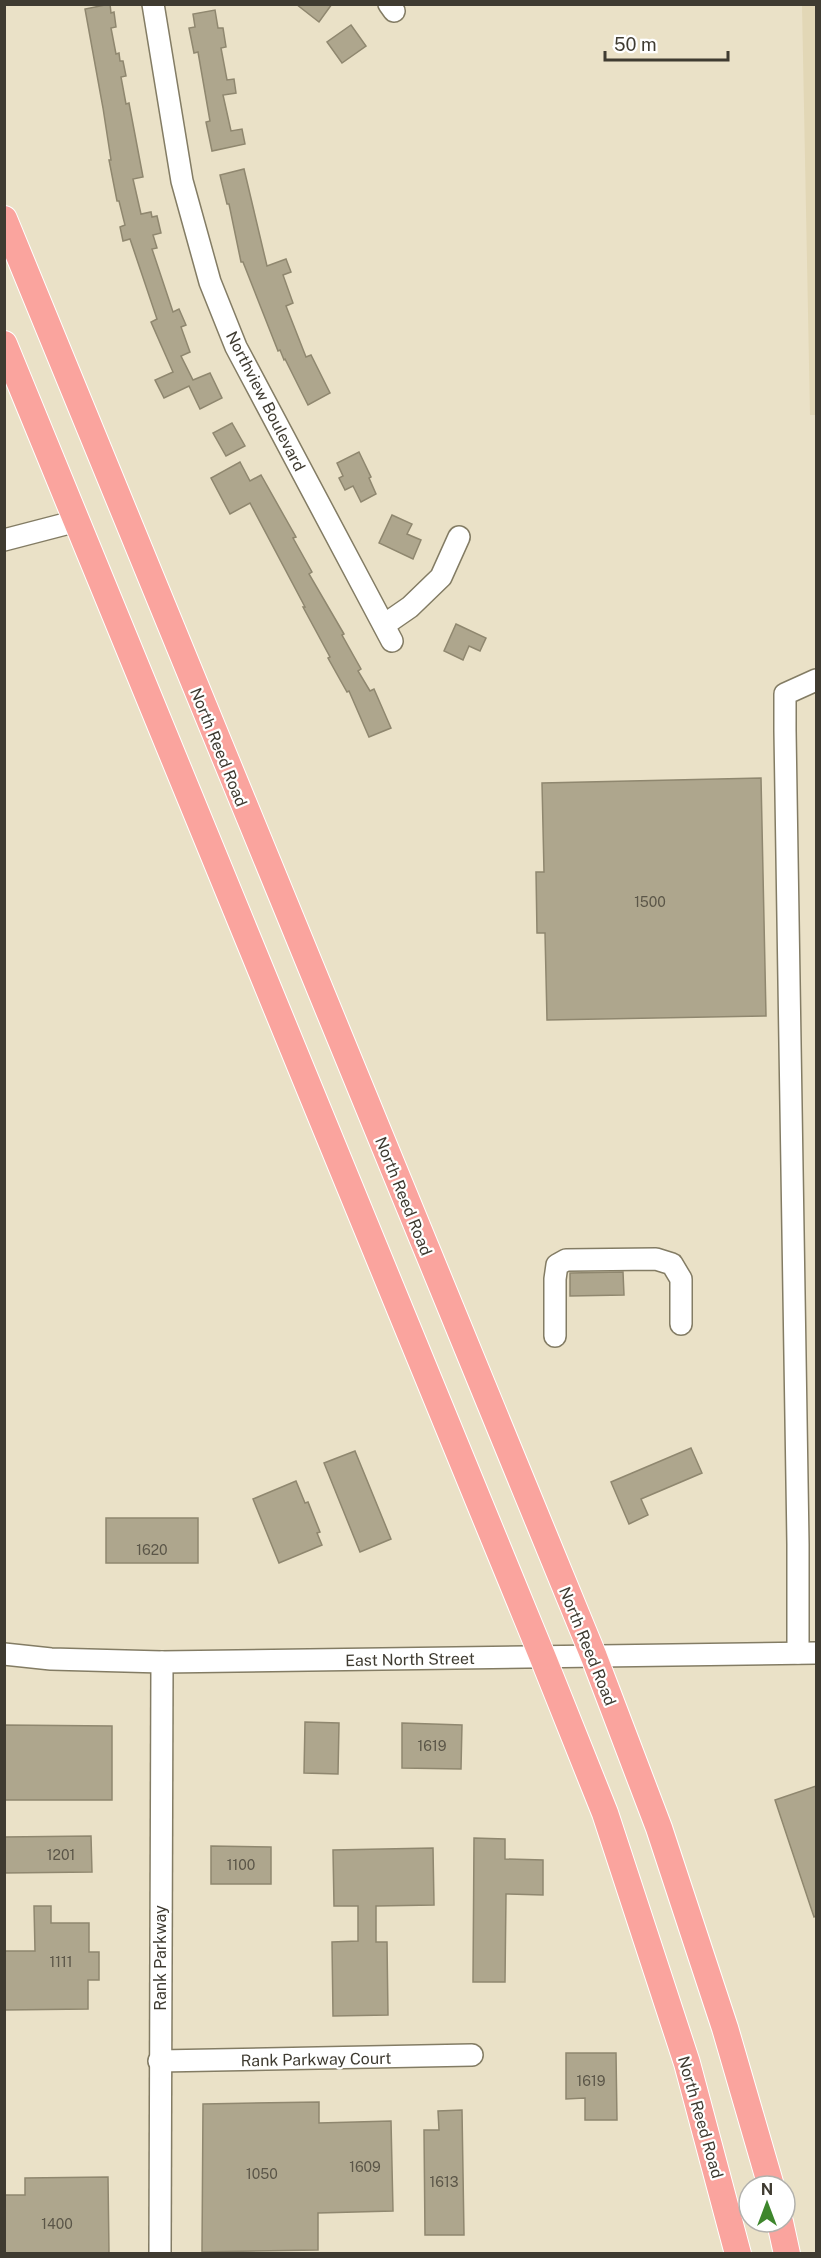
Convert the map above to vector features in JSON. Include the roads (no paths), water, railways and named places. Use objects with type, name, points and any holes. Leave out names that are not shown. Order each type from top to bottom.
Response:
[{"type":"main road","name":"North Reed Road","points":[[4,219],[594,1657],[659,1828],[725,2028],[768,2174]]},
{"type":"main road","name":"North Reed Road","points":[[4,344],[605,1813],[680,2040],[738,2253]]},
{"type":"main road","points":[[783,2234],[787,2253]]},
{"type":"street","name":"Northview Boulevard","points":[[153,4],[182,181],[210,282],[236,348],[388,633],[410,607],[441,577],[459,537]]},
{"type":"street","points":[[4,540],[77,521]]},
{"type":"street","points":[[807,1653],[798,1544],[785,694],[816,680]]},
{"type":"street","points":[[555,1336],[555,1279],[557,1266],[566,1260],[656,1259],[672,1264],[681,1279],[681,1324]]},
{"type":"street","name":"East North Street","points":[[4,1654],[51,1659],[162,1662],[807,1653]]},
{"type":"street","name":"Rank Parkway","points":[[160,2253],[162,1662]]},
{"type":"street","name":"Rank Parkway Court","points":[[159,2061],[472,2055]]}]
